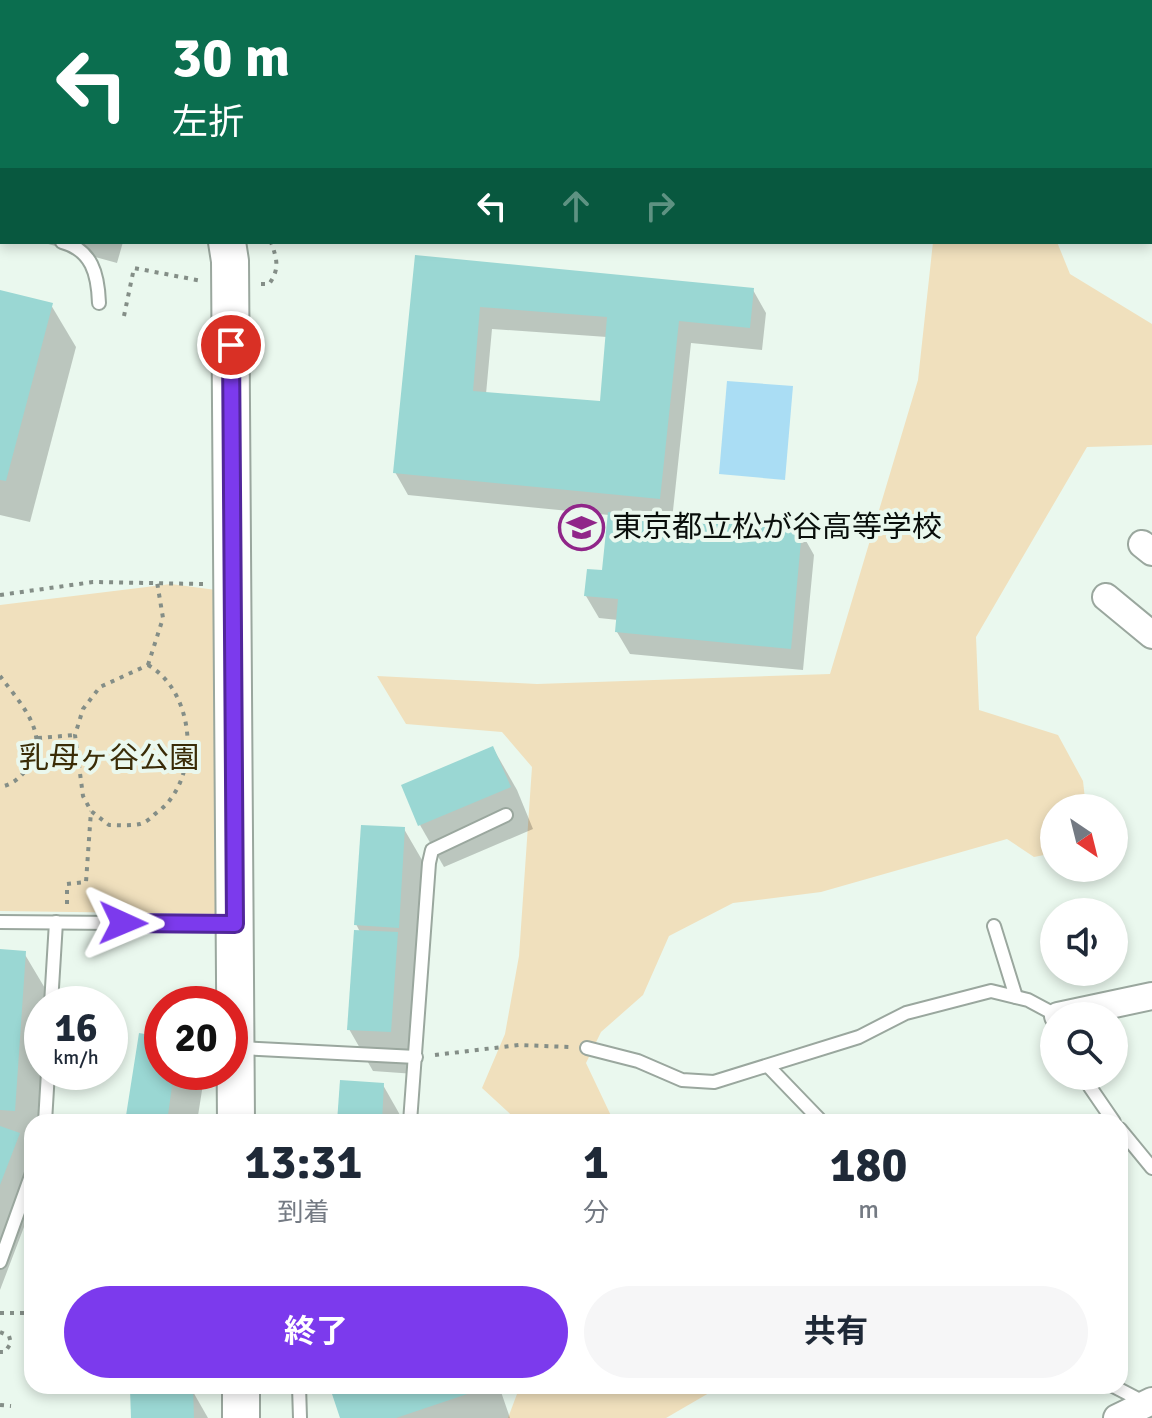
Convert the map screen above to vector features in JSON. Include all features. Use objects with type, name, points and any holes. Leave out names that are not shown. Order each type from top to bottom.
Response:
[{"type":"street","points":[[227,244],[230,261],[236,986]]},
{"type":"street","points":[[1106,597],[1152,635]]},
{"type":"street","points":[[1124,1002],[1152,996]]},
{"type":"street","points":[[236,1090],[236,1114]]},
{"type":"street","points":[[241,1394],[241,1418]]},
{"type":"street","points":[[1117,1418],[1152,1400]]},
{"type":"lane","points":[[69,244],[86,253],[99,282],[99,303]]},
{"type":"lane","points":[[411,1114],[432,850],[506,815]]},
{"type":"lane","points":[[0,922],[235,924]]},
{"type":"lane","points":[[53,986],[62,922]]},
{"type":"lane","points":[[994,926],[1016,997]]},
{"type":"lane","points":[[587,1048],[638,1061],[682,1080],[714,1082],[859,1037],[906,1013],[991,991],[1028,1000],[1040,1006]]},
{"type":"lane","points":[[248,1049],[416,1057]]},
{"type":"lane","points":[[768,1066],[814,1114]]},
{"type":"lane","points":[[45,1114],[47,1090]]},
{"type":"lane","points":[[1094,1090],[1109,1114]]},
{"type":"lane","points":[[1128,1139],[1152,1168]]},
{"type":"lane","points":[[0,1262],[24,1195]]},
{"type":"lane","points":[[299,1394],[300,1418]]},
{"type":"lane","points":[[1128,1394],[1138,1399],[1152,1400]]},
{"type":"path","points":[[251,284],[269,284],[277,274],[277,259],[272,244]]},
{"type":"path","points":[[124,316],[134,268],[204,281]]},
{"type":"path","points":[[0,595],[93,582],[217,585]]},
{"type":"path","points":[[148,665],[162,673],[183,712],[188,750],[182,782],[164,808],[142,824],[109,825],[91,811],[83,796],[75,735],[83,709],[100,687],[148,665],[163,618],[157,582]]},
{"type":"path","points":[[0,676],[31,718],[38,738],[30,765],[9,785],[0,787]]},
{"type":"path","points":[[38,738],[75,735]]},
{"type":"path","points":[[30,765],[77,761]]},
{"type":"path","points":[[62,922],[67,884],[86,882],[91,811]]},
{"type":"path","points":[[416,1057],[519,1045],[587,1048]]},
{"type":"path","points":[[0,1313],[24,1313]]},
{"type":"path","points":[[0,1332],[9,1336],[11,1343],[5,1352],[0,1352]]},
{"type":"path","points":[[0,1405],[11,1406]]},
{"type":"green space","points":[[933,244],[1058,244],[1070,274],[1152,324],[1152,445],[1087,447],[976,637],[979,710],[1058,735],[1083,781],[1084,794],[1040,794],[1040,856],[1034,857],[1007,839],[821,892],[733,903],[669,936],[643,995],[601,1032],[586,1063],[610,1114],[510,1114],[482,1088],[505,1034],[519,956],[532,767],[502,732],[406,724],[377,676],[537,684],[830,674],[918,380]]},
{"type":"green space","name":"乳母ヶ谷公園","points":[[171,584],[216,590],[219,914],[0,911],[0,605]]},
{"type":"green space","points":[[517,1394],[707,1394],[666,1418],[508,1418]]},
{"type":"water","points":[[727,381],[793,386],[785,480],[719,474]]},
{"type":"building","points":[[415,255],[754,288],[750,328],[679,321],[660,499],[393,473]],"holes":[[[480,307],[607,317],[600,401],[473,391]]]},
{"type":"building","points":[[0,290],[53,303],[6,481],[0,480]]},
{"type":"building","points":[[608,512],[802,530],[791,649],[615,632],[618,599],[584,596],[587,569],[602,570]]},
{"type":"building","points":[[493,746],[511,787],[418,826],[401,785]]},
{"type":"building","points":[[361,825],[405,827],[399,928],[354,925]]},
{"type":"building","points":[[354,930],[398,932],[391,1032],[347,1030]]},
{"type":"building","points":[[0,949],[26,951],[15,1111],[0,1110]]},
{"type":"building","points":[[139,1033],[144,1034],[144,1090],[171,1090],[168,1114],[126,1114]]},
{"type":"building","points":[[340,1080],[384,1083],[382,1114],[338,1114]]},
{"type":"building","points":[[0,1126],[20,1133],[0,1185]]},
{"type":"building","points":[[130,1394],[193,1394],[194,1418],[131,1418]]},
{"type":"building","points":[[332,1394],[467,1394],[396,1418],[340,1418]]},
{"type":"place","name":"東京都立松が谷高等学校","points":[[581,527]]},
{"type":"route","points":[[123,923],[235,924],[231,345]]}]
